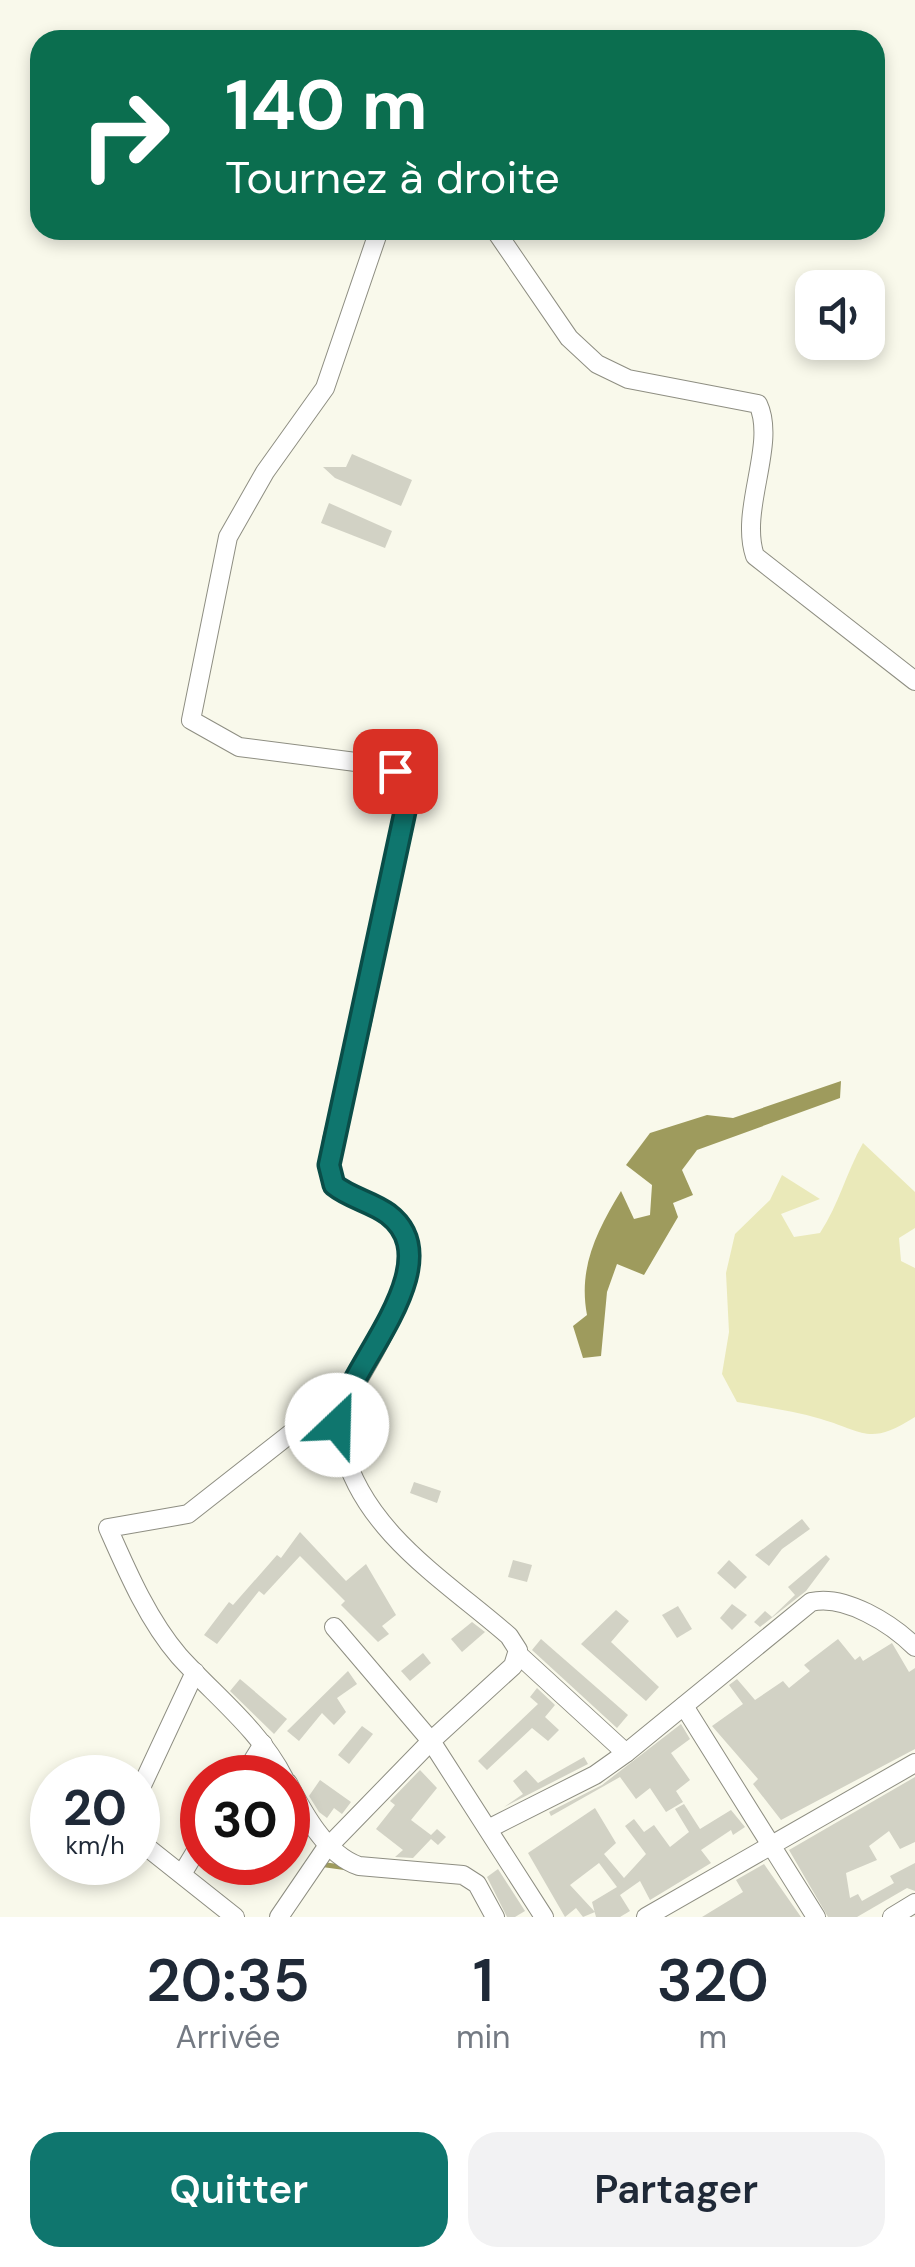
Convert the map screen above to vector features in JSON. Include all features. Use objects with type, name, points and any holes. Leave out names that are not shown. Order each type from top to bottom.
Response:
[{"type":"street","points":[[376,240],[325,388],[266,472],[228,537],[190,716],[194,725],[238,748],[379,766],[399,774],[408,786],[362,1022],[329,1156],[334,1185],[388,1214],[399,1227],[406,1271],[390,1320],[337,1419],[352,1482],[370,1511],[509,1636],[519,1655],[626,1753]]},
{"type":"street","points":[[502,240],[569,338],[597,364],[628,379],[750,399],[758,404],[764,421],[752,495],[754,556],[915,681]]},
{"type":"street","points":[[270,1755],[159,1627],[108,1528],[188,1514],[295,1430],[337,1419]]},
{"type":"street","points":[[488,1829],[595,1775],[818,1600],[872,1616],[915,1647]]},
{"type":"street","points":[[334,1627],[431,1741],[544,1917]]},
{"type":"street","points":[[279,1917],[330,1846],[431,1741],[513,1666],[519,1655]]},
{"type":"street","points":[[157,1755],[196,1672]]},
{"type":"street","points":[[684,1706],[816,1917]]},
{"type":"street","points":[[256,1755],[263,1744]]},
{"type":"street","points":[[646,1917],[915,1763]]},
{"type":"street","points":[[310,1816],[344,1860],[359,1866],[463,1875],[477,1884],[495,1917]]},
{"type":"street","points":[[160,1857],[180,1872]]},
{"type":"street","points":[[196,1885],[235,1917]]},
{"type":"street","points":[[892,1917],[915,1903]]},
{"type":"green space","points":[[863,1143],[915,1192],[915,1228],[899,1238],[901,1261],[915,1268],[915,1417],[877,1434],[737,1402],[722,1374],[729,1332],[726,1273],[735,1234],[770,1200],[782,1175],[820,1199],[781,1214],[794,1237],[820,1233]]},
{"type":"shaded area","points":[[841,1081],[840,1098],[697,1150],[682,1170],[693,1195],[673,1203],[678,1217],[644,1275],[617,1264],[607,1292],[601,1356],[583,1358],[573,1326],[587,1315],[587,1265],[604,1220],[621,1191],[634,1219],[650,1215],[652,1185],[626,1165],[650,1133],[707,1115],[733,1118]]},
{"type":"building","points":[[352,454],[412,480],[401,506],[335,478],[323,467],[346,467]]},
{"type":"building","points":[[329,503],[392,531],[385,548],[321,523]]},
{"type":"building","points":[[414,1482],[441,1491],[437,1503],[410,1493]]},
{"type":"building","points":[[802,1519],[810,1529],[782,1549],[769,1566],[755,1555]]},
{"type":"building","points":[[300,1532],[346,1581],[366,1564],[396,1615],[382,1626],[389,1634],[378,1642],[341,1605],[345,1601],[300,1556],[264,1595],[259,1591],[217,1644],[204,1635],[229,1602],[233,1605],[277,1555],[281,1558]]},
{"type":"building","points":[[826,1555],[830,1559],[806,1591],[760,1627],[754,1622],[765,1611],[772,1617],[795,1595],[788,1587]]},
{"type":"building","points":[[513,1560],[532,1565],[527,1582],[508,1577]]},
{"type":"building","points":[[729,1560],[747,1577],[735,1589],[717,1573]]},
{"type":"building","points":[[732,1604],[747,1615],[732,1630],[720,1618]]},
{"type":"building","points":[[678,1606],[692,1629],[677,1638],[662,1615]]},
{"type":"building","points":[[616,1610],[629,1621],[611,1642],[659,1687],[646,1701],[581,1644]]},
{"type":"building","points":[[472,1622],[485,1632],[462,1652],[451,1639]]},
{"type":"building","points":[[541,1639],[628,1715],[617,1728],[532,1650]]},
{"type":"building","points":[[838,1639],[855,1660],[860,1656],[863,1661],[892,1643],[909,1672],[915,1668],[915,1749],[781,1820],[753,1784],[758,1779],[712,1726],[743,1704],[729,1685],[737,1679],[755,1700],[783,1681],[789,1688],[810,1671],[804,1665]]},
{"type":"building","points":[[423,1653],[431,1663],[410,1681],[401,1671]]},
{"type":"building","points":[[348,1671],[357,1684],[337,1698],[346,1712],[334,1725],[322,1713],[299,1741],[287,1731]]},
{"type":"building","points":[[240,1679],[287,1719],[274,1734],[230,1691]]},
{"type":"building","points":[[537,1688],[555,1705],[545,1717],[559,1730],[548,1741],[532,1728],[487,1770],[478,1761],[538,1704],[530,1697]]},
{"type":"building","points":[[681,1724],[690,1739],[671,1753],[690,1780],[676,1791],[683,1802],[666,1812],[650,1788],[636,1799],[620,1777],[551,1816],[549,1812],[602,1785]]},
{"type":"building","points":[[362,1726],[373,1734],[349,1764],[338,1755]]},
{"type":"building","points":[[584,1757],[588,1764],[504,1807],[523,1794],[513,1781],[526,1770],[538,1783]]},
{"type":"building","points":[[420,1770],[437,1788],[411,1820],[431,1835],[437,1829],[446,1837],[438,1845],[431,1839],[413,1858],[395,1857],[403,1850],[376,1829],[395,1805],[390,1801]]},
{"type":"building","points":[[915,1777],[915,1842],[900,1849],[889,1831],[869,1846],[877,1860],[846,1873],[850,1898],[858,1894],[862,1901],[894,1883],[890,1876],[915,1863],[915,1891],[907,1888],[857,1917],[828,1917],[789,1850]]},
{"type":"building","points":[[320,1780],[351,1802],[342,1814],[334,1808],[327,1818],[310,1795]]},
{"type":"building","points":[[684,1804],[700,1829],[731,1810],[745,1827],[733,1835],[731,1830],[701,1850],[711,1863],[650,1900],[640,1881],[620,1895],[630,1911],[620,1917],[596,1917],[595,1912],[583,1917],[576,1908],[565,1917],[528,1853],[595,1808],[616,1843],[604,1854],[624,1878],[646,1854],[625,1826],[634,1819],[644,1832],[654,1825],[670,1847],[689,1832],[675,1809]],"holes":[[[599,1863],[617,1887],[592,1902],[595,1911],[570,1885]]]},
{"type":"building","points":[[764,1864],[801,1917],[702,1917],[743,1892],[736,1880]]},
{"type":"building","points":[[498,1869],[525,1911],[515,1917],[507,1917],[487,1877]]},
{"type":"waterway","points":[[319,1864],[348,1868]]},
{"type":"route","points":[[337,1425],[344,1402],[390,1320],[406,1271],[405,1245],[399,1227],[388,1214],[334,1185],[329,1165],[406,807],[408,786],[395,771]]}]
